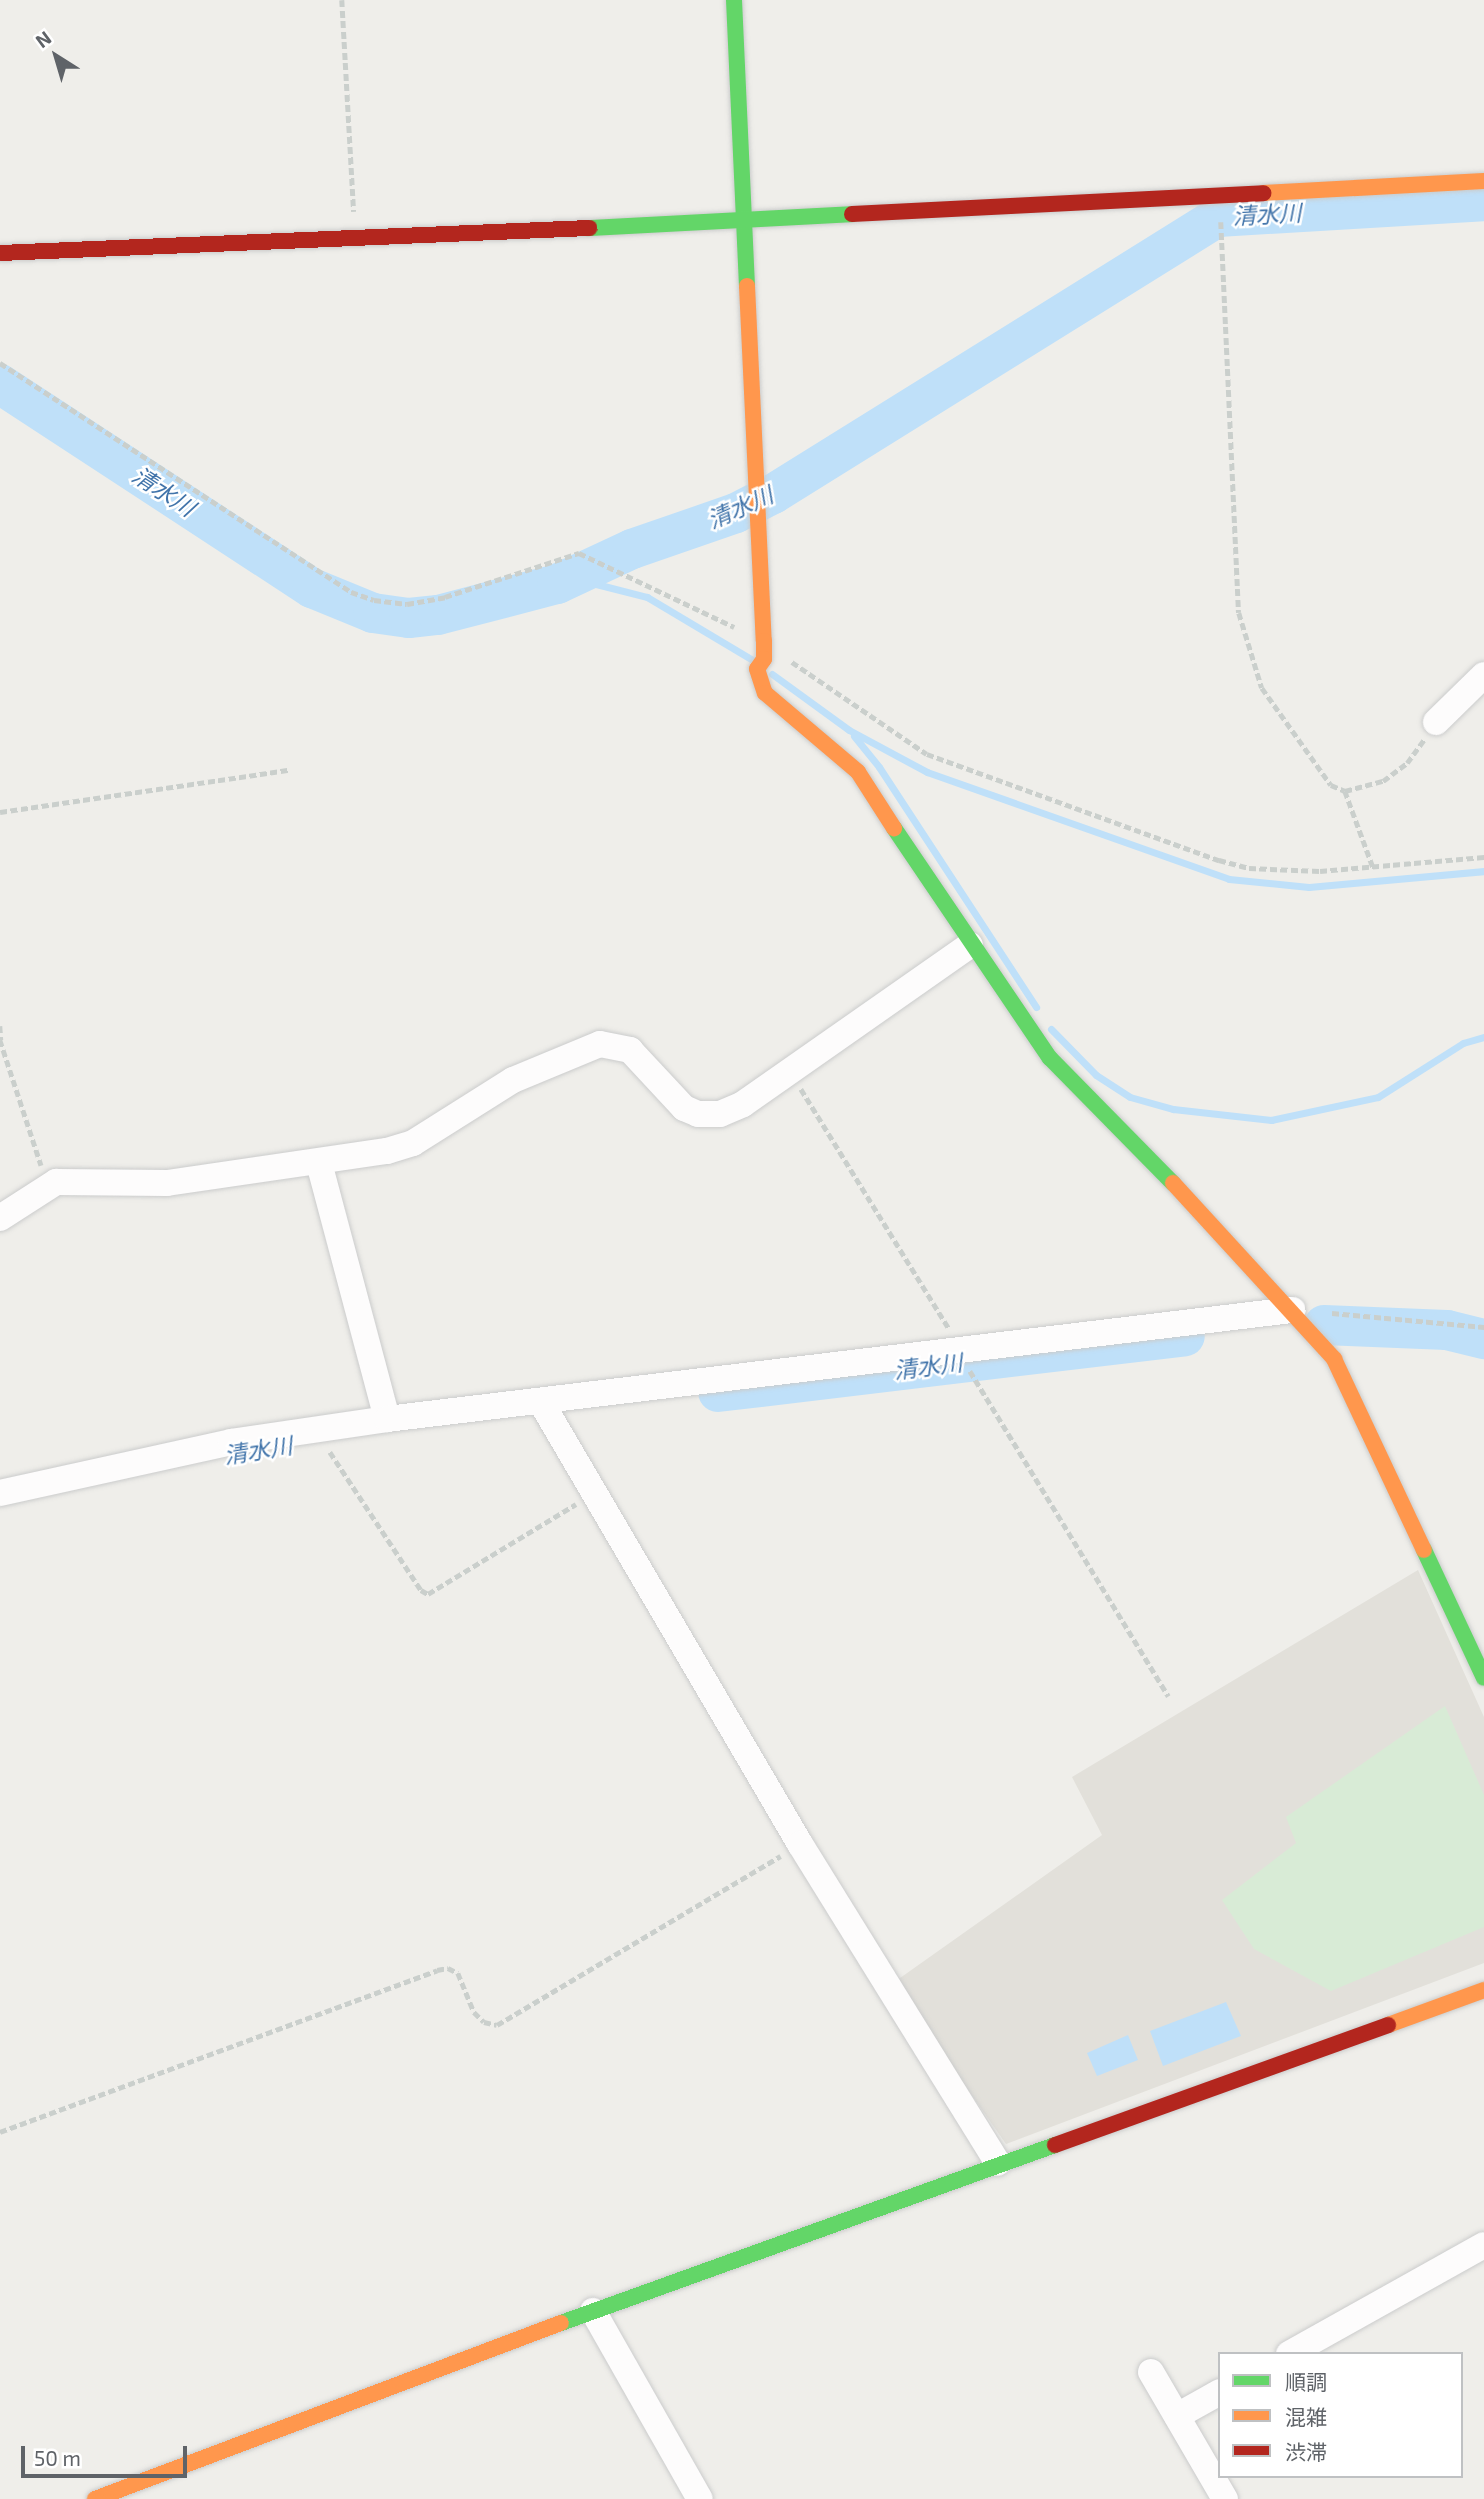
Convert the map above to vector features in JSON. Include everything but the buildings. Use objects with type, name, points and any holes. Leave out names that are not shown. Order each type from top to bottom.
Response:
[{"type":"street","points":[[734,0],[764,641],[761,664],[765,693],[858,772],[970,945],[1050,1058],[1106,1111],[1292,1310],[1334,1359],[1484,1678]]},
{"type":"street","points":[[0,253],[355,240],[1484,181]]},
{"type":"street","points":[[1436,722],[1484,675]]},
{"type":"street","points":[[0,1219],[56,1182],[167,1183],[319,1163],[413,1143],[513,1080],[600,1044],[630,1050],[684,1108],[698,1114],[720,1114],[743,1104],[970,945]]},
{"type":"street","points":[[319,1163],[387,1419]]},
{"type":"street","points":[[0,1493],[231,1442],[387,1419],[965,1359],[1292,1310]]},
{"type":"street","points":[[541,1402],[800,1844],[998,2163]]},
{"type":"street","points":[[95,2499],[593,2311],[1484,1990]]},
{"type":"street","points":[[1293,2352],[1484,2245]]},
{"type":"street","points":[[593,2311],[700,2499]]},
{"type":"street","points":[[1151,2372],[1224,2499]]},
{"type":"street","points":[[1177,2416],[1218,2393]]},
{"type":"path","points":[[342,0],[355,240]]},
{"type":"path","points":[[1221,226],[1239,613],[1262,688],[1331,785],[1345,791],[1391,775],[1407,763],[1436,722]]},
{"type":"path","points":[[0,363],[351,592],[374,600],[407,604],[446,597],[579,552],[764,641],[927,754],[1249,868],[1320,872],[1484,857]]},
{"type":"path","points":[[0,812],[289,770]]},
{"type":"path","points":[[1345,791],[1373,867]]},
{"type":"path","points":[[0,1026],[0,1040],[43,1170],[56,1182]]},
{"type":"path","points":[[790,1071],[1168,1696]]},
{"type":"path","points":[[1292,1310],[1484,1327]]},
{"type":"path","points":[[318,1453],[332,1451],[421,1590],[428,1594],[594,1493]]},
{"type":"path","points":[[0,2133],[437,1970],[448,1968],[458,1973],[474,2012],[484,2022],[497,2025],[800,1844]]},
{"type":"shaded area","points":[[1418,1570],[1484,1717],[1484,1963],[1006,2144],[893,1983],[1102,1835],[1072,1777]]},
{"type":"green space","points":[[1445,1706],[1484,1795],[1484,1927],[1331,1991],[1254,1949],[1222,1900],[1296,1843],[1286,1817]]},
{"type":"water","points":[[1226,2002],[1241,2036],[1163,2066],[1150,2031]]},
{"type":"water","points":[[1128,2035],[1138,2060],[1097,2076],[1087,2053]]},
{"type":"waterway","name":"清水川","points":[[0,384],[312,588],[373,613],[409,618],[438,615],[557,584],[632,549],[736,513],[773,494],[1218,217],[1484,201]]},
{"type":"waterway","points":[[557,584],[596,584],[647,597],[751,659]]},
{"type":"waterway","points":[[772,674],[849,730],[927,772],[1229,879],[1309,887],[1484,871]]},
{"type":"waterway","points":[[854,736],[879,767],[1036,1007]]},
{"type":"waterway","points":[[1051,1029],[1096,1075],[1130,1097],[1173,1109],[1271,1120],[1378,1097],[1463,1043],[1484,1037]]},
{"type":"waterway","name":"清水川","points":[[1324,1325],[1447,1330],[1484,1339]]},
{"type":"waterway","name":"清水川","points":[[718,1392],[1185,1336]]},
{"type":"traffic: fast","points":[[734,0],[747,286]]},
{"type":"traffic: fast","points":[[589,228],[852,214]]},
{"type":"traffic: fast","points":[[894,828],[1050,1058],[1173,1183]]},
{"type":"traffic: fast","points":[[1424,1550],[1484,1678]]},
{"type":"traffic: fast","points":[[561,2323],[1055,2145]]},
{"type":"traffic: slow","points":[[1263,193],[1484,181]]},
{"type":"traffic: slow","points":[[747,286],[764,641],[764,659],[757,669],[765,693],[858,772],[894,828]]},
{"type":"traffic: slow","points":[[1173,1183],[1334,1359],[1424,1550]]},
{"type":"traffic: slow","points":[[1388,2025],[1484,1990]]},
{"type":"traffic: slow","points":[[95,2499],[561,2323]]},
{"type":"traffic: jam","points":[[852,214],[1263,193]]},
{"type":"traffic: jam","points":[[0,253],[589,228]]},
{"type":"traffic: jam","points":[[1055,2145],[1388,2025]]}]
